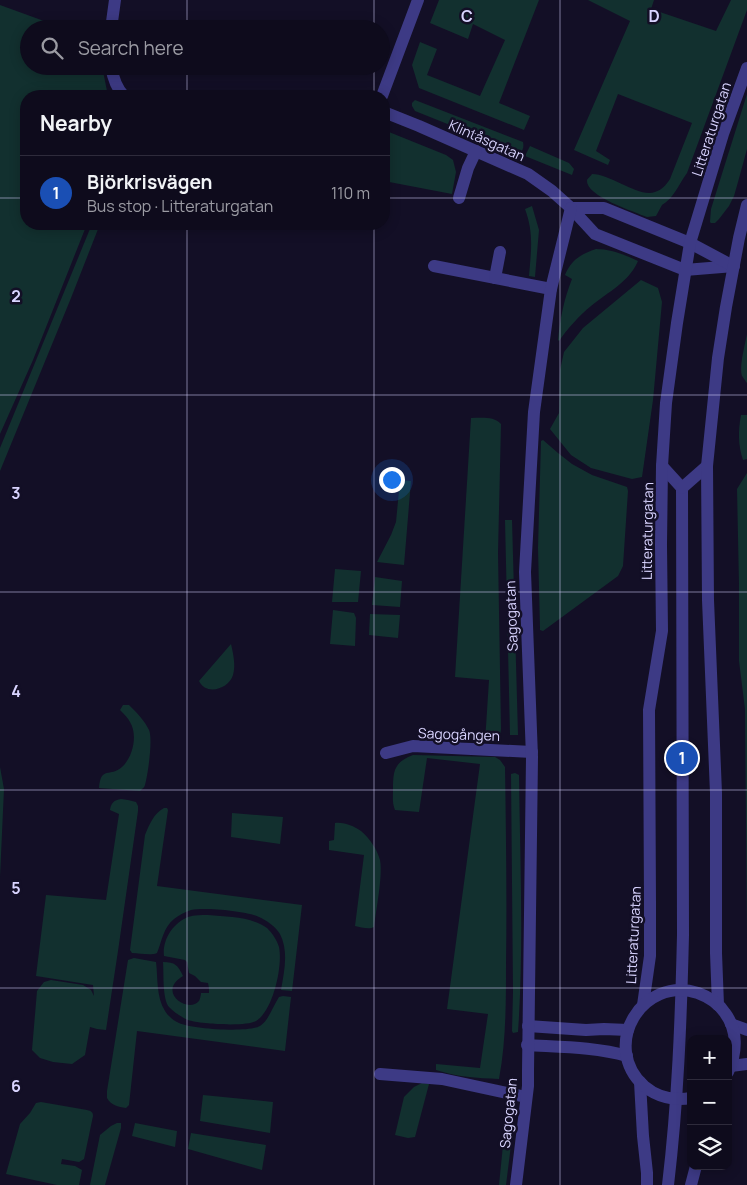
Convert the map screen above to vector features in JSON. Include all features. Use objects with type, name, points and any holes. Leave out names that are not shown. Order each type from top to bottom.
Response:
[{"type":"street","points":[[112,20],[115,0]]},
{"type":"street","points":[[390,75],[418,0]]},
{"type":"street","name":"Litteraturgatan","points":[[643,1005],[650,956],[649,710],[662,631],[662,466],[666,403],[676,323],[690,243],[723,134],[747,68]]},
{"type":"street","points":[[112,75],[119,90]]},
{"type":"street","points":[[384,90],[390,75]]},
{"type":"street","name":"Klintåsgatan","points":[[390,115],[528,174],[552,191],[571,208],[595,234],[685,270]]},
{"type":"street","points":[[459,198],[468,168],[476,151]]},
{"type":"street","points":[[718,1005],[716,793],[708,600],[707,466],[718,358],[739,238],[747,205]]},
{"type":"street","points":[[571,208],[604,208],[690,243],[734,266]]},
{"type":"street","name":"Sagogatan","points":[[516,1185],[528,1086],[532,752],[525,572],[534,412],[550,289],[571,208]]},
{"type":"street","points":[[495,278],[500,252]]},
{"type":"street","points":[[434,266],[550,289]]},
{"type":"street","points":[[685,270],[734,266]]},
{"type":"street","points":[[662,466],[682,488],[682,990],[677,1099],[668,1185]]},
{"type":"street","points":[[682,488],[707,466]]},
{"type":"street","name":"Sagogången","points":[[386,752],[413,746],[532,752]]},
{"type":"street","name":"Litteraturgatan","points":[[687,1098],[666,1098],[657,1094],[640,1082],[632,1070],[627,1056],[626,1042],[628,1030],[634,1016],[643,1005],[661,994],[682,990],[703,995],[718,1005],[726,1014],[731,1024],[735,1045],[732,1062]]},
{"type":"street","points":[[731,1024],[747,1030]]},
{"type":"street","points":[[528,1026],[586,1030],[628,1030]]},
{"type":"street","points":[[527,1045],[601,1050],[627,1056]]},
{"type":"street","points":[[732,1068],[747,1064]]},
{"type":"street","points":[[380,1074],[442,1079],[526,1097]]},
{"type":"street","name":"Litteraturgatan","points":[[640,1082],[647,1185]]},
{"type":"street","points":[[691,1185],[695,1170]]},
{"type":"green space","points":[[439,0],[539,0],[499,103],[530,116],[524,130],[419,88],[412,65],[420,42],[437,49],[427,75],[480,96],[505,40],[473,24],[468,39],[430,23]]},
{"type":"green space","points":[[588,0],[654,0],[651,9],[716,31],[731,0],[747,0],[747,10],[687,173],[673,195],[662,205],[656,216],[647,217],[612,203],[594,192],[587,180],[592,174],[600,175],[641,192],[648,193],[660,190],[670,179],[692,123],[618,94],[596,151],[610,160],[608,165],[574,150],[630,21]]},
{"type":"green space","points":[[0,5],[41,20],[20,20],[20,75],[104,75],[107,90],[20,90],[20,230],[85,230],[33,360],[0,434]]},
{"type":"green space","points":[[747,94],[747,149],[738,182],[729,206],[715,223],[711,223],[711,209]]},
{"type":"green space","points":[[415,100],[523,142],[523,150],[520,153],[415,111],[412,103]]},
{"type":"green space","points":[[390,132],[446,155],[453,160],[456,172],[452,194],[390,182]]},
{"type":"green space","points":[[530,146],[569,163],[574,169],[572,175],[525,156]]},
{"type":"green space","points":[[532,206],[539,230],[535,277],[529,276],[531,234],[525,209]]},
{"type":"green space","points":[[90,230],[98,230],[0,471],[0,448]]},
{"type":"green space","points":[[596,249],[612,251],[638,261],[624,281],[582,314],[559,341],[563,309],[572,279],[565,275],[570,265],[577,258]]},
{"type":"green space","points":[[641,280],[658,288],[662,302],[653,400],[642,477],[632,479],[591,468],[571,455],[550,429],[559,413],[560,370],[564,352],[583,328]]},
{"type":"green space","points":[[747,334],[747,383],[742,376],[741,367]]},
{"type":"green space","points":[[741,415],[747,415],[747,459],[743,460],[739,438]]},
{"type":"green space","points":[[471,418],[491,419],[501,424],[498,553],[501,729],[497,742],[485,742],[489,680],[455,677]]},
{"type":"green space","points":[[543,440],[572,464],[592,475],[627,487],[628,491],[623,566],[618,576],[543,631],[540,630],[538,548],[541,441]]},
{"type":"green space","points":[[747,473],[747,938],[745,709],[739,661],[737,489]]},
{"type":"green space","points":[[400,480],[411,481],[404,565],[377,562],[396,522]]},
{"type":"green space","points":[[505,520],[512,520],[518,735],[510,735]]},
{"type":"green space","points":[[335,569],[361,571],[358,602],[332,602]]},
{"type":"green space","points":[[375,577],[402,581],[400,607],[372,605]]},
{"type":"green space","points":[[333,610],[354,613],[356,618],[355,646],[330,644]]},
{"type":"green space","points":[[370,614],[400,615],[398,638],[369,635]]},
{"type":"green space","points":[[231,644],[234,667],[231,680],[217,689],[202,686],[199,681]]},
{"type":"green space","points":[[123,705],[129,705],[143,720],[150,734],[145,786],[140,791],[99,788],[104,774],[118,770],[126,763],[133,746],[134,733],[132,727],[120,710]]},
{"type":"green space","points":[[413,755],[495,757],[505,767],[506,1008],[499,1079],[459,1076],[436,1070],[436,1064],[480,1068],[488,1014],[447,1009],[480,764],[427,758],[419,812],[395,810],[393,805],[394,772],[398,764]]},
{"type":"green space","points":[[0,767],[4,789],[0,877]]},
{"type":"green space","points":[[511,774],[519,775],[521,936],[518,1032],[513,1033]]},
{"type":"green space","points":[[121,799],[136,802],[138,811],[106,1030],[90,1027],[85,1055],[72,1064],[53,1062],[40,1058],[32,1050],[37,991],[44,982],[51,980],[83,985],[91,990],[94,996],[93,985],[36,976],[46,895],[106,900],[119,814],[110,810],[113,802]]},
{"type":"green space","points":[[164,808],[168,810],[157,886],[302,905],[292,991],[281,990],[285,955],[280,934],[268,922],[253,915],[215,909],[191,910],[180,915],[170,923],[157,953],[132,953],[130,950],[145,835],[150,823],[160,810]]},
{"type":"green space","points":[[232,813],[283,817],[280,844],[231,837]]},
{"type":"green space","points":[[335,823],[349,825],[361,831],[373,844],[379,856],[381,867],[380,884],[374,927],[372,928],[355,926],[364,855],[329,850],[329,841],[334,840]]},
{"type":"green space","points":[[208,915],[253,921],[267,928],[277,942],[280,955],[278,976],[272,998],[262,1016],[256,1021],[243,1024],[212,1024],[188,1020],[169,1007],[167,1003],[164,992],[163,962],[176,965],[183,976],[175,982],[173,988],[173,994],[182,1003],[194,1004],[199,1001],[201,993],[209,993],[208,983],[201,982],[189,973],[185,960],[164,956],[167,938],[178,923],[190,916]]},
{"type":"green space","points":[[134,958],[156,962],[162,1005],[171,1018],[186,1025],[220,1029],[254,1028],[260,1026],[266,1020],[279,997],[291,997],[285,1051],[137,1031],[129,1105],[126,1108],[113,1104],[107,1098],[107,1091],[128,960]]},
{"type":"green space","points":[[422,1083],[429,1084],[415,1137],[408,1138],[395,1135],[404,1097],[414,1087]]},
{"type":"green space","points":[[203,1095],[273,1102],[270,1133],[200,1121]]},
{"type":"green space","points":[[41,1102],[87,1110],[93,1114],[84,1159],[79,1162],[62,1159],[61,1164],[75,1166],[82,1170],[79,1185],[57,1185],[6,1174],[20,1124],[36,1103]]},
{"type":"green space","points":[[117,1123],[121,1123],[121,1128],[105,1185],[90,1185],[100,1135]]},
{"type":"green space","points":[[135,1123],[177,1131],[175,1147],[132,1136]]},
{"type":"green space","points":[[191,1133],[266,1145],[262,1170],[188,1149]]},
{"type":"green space","points":[[503,1145],[511,1145],[506,1185],[499,1185]]},
{"type":"place","name":"Björkrisvägen","points":[[682,758]]}]
